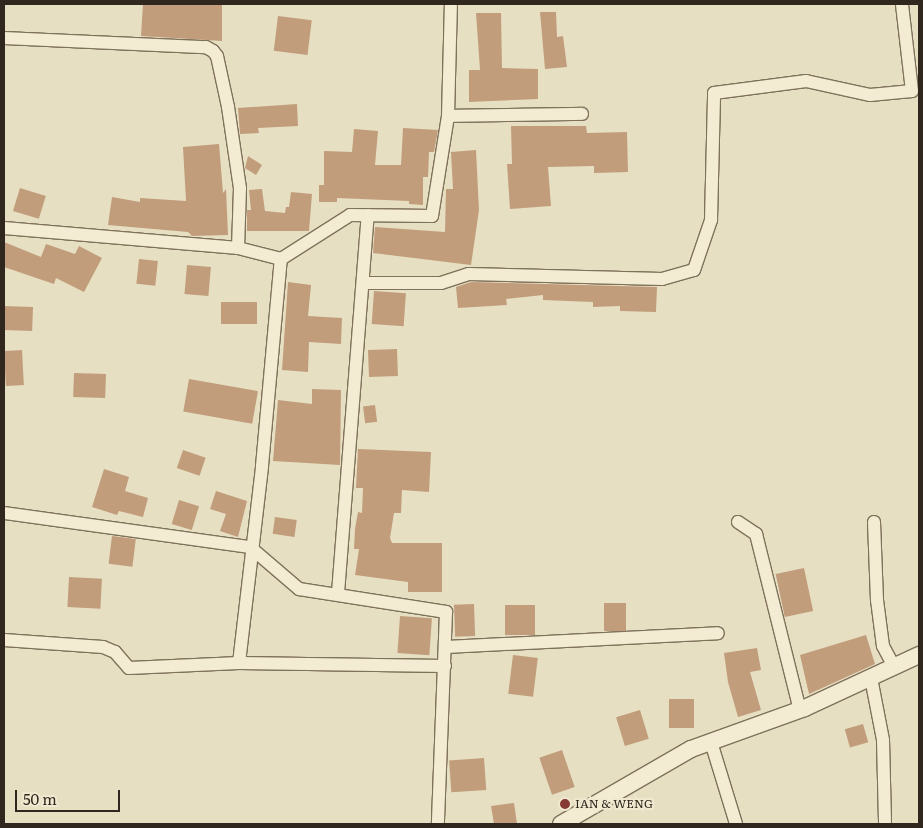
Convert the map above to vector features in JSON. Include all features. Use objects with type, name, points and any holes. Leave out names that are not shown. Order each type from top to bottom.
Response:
[{"type":"street","points":[[4,228],[238,248],[281,259],[350,215],[432,216],[448,116],[451,4]]},
{"type":"street","points":[[364,283],[441,283],[469,274],[662,279],[694,270],[711,220],[714,93],[806,81],[870,95],[912,91],[902,4]]},
{"type":"street","points":[[4,38],[206,47],[212,51],[217,56],[228,107],[240,188],[238,248]]},
{"type":"street","points":[[448,116],[582,114]]},
{"type":"street","points":[[338,593],[368,215]]},
{"type":"street","points":[[239,663],[250,547],[262,466],[281,259]]},
{"type":"street","points":[[4,513],[250,547],[299,589],[338,593],[446,612],[438,824]]},
{"type":"street","points":[[738,522],[756,534],[800,710]]},
{"type":"street","points":[[874,522],[877,600],[883,646],[894,667]]},
{"type":"street","points":[[446,647],[718,633]]},
{"type":"street","points":[[4,640],[103,647],[115,652],[129,668],[239,663],[445,666]]},
{"type":"street","points":[[561,824],[691,749],[800,710],[919,655]]},
{"type":"street","points":[[871,678],[883,740],[885,824]]},
{"type":"street","points":[[711,742],[736,824]]},
{"type":"building","points":[[143,4],[222,4],[222,41],[141,36]]},
{"type":"building","points":[[540,12],[556,12],[557,37],[563,36],[567,67],[545,69]]},
{"type":"building","points":[[476,13],[501,13],[502,68],[538,69],[538,99],[469,102],[469,70],[480,70]]},
{"type":"building","points":[[278,16],[312,20],[307,55],[274,51]]},
{"type":"building","points":[[297,104],[298,126],[258,128],[259,133],[240,134],[238,108]]},
{"type":"building","points":[[511,126],[586,126],[587,133],[627,132],[628,172],[594,173],[594,166],[548,167],[551,206],[510,209],[507,164],[512,164]]},
{"type":"building","points":[[403,128],[438,130],[434,152],[429,152],[428,177],[423,177],[423,205],[409,204],[409,201],[337,198],[337,202],[319,202],[319,185],[324,185],[324,151],[352,152],[354,129],[378,131],[375,165],[401,165]]},
{"type":"building","points":[[219,144],[223,193],[226,189],[228,235],[192,236],[188,232],[108,225],[112,197],[140,202],[140,198],[186,201],[183,147]]},
{"type":"building","points":[[476,150],[479,210],[471,265],[373,253],[375,227],[445,232],[446,189],[453,189],[451,152]]},
{"type":"building","points":[[248,156],[262,165],[256,175],[245,168]]},
{"type":"building","points":[[20,188],[46,196],[39,219],[13,211]]},
{"type":"building","points":[[262,189],[265,211],[285,213],[286,207],[289,207],[291,192],[312,194],[309,231],[247,231],[247,210],[251,210],[249,190]]},
{"type":"building","points":[[4,242],[41,257],[46,244],[75,254],[79,246],[102,258],[84,292],[56,278],[54,284],[4,267]]},
{"type":"building","points":[[139,259],[158,261],[155,286],[136,284]]},
{"type":"building","points":[[187,265],[211,267],[208,296],[184,294]]},
{"type":"building","points":[[288,282],[311,285],[308,316],[342,318],[341,344],[309,342],[308,372],[282,370]]},
{"type":"building","points":[[471,282],[657,287],[656,312],[620,311],[620,306],[593,307],[593,302],[543,300],[543,295],[506,299],[507,305],[458,308],[456,287]]},
{"type":"building","points":[[374,291],[406,293],[404,326],[372,324]]},
{"type":"building","points":[[221,302],[257,302],[257,324],[221,324]]},
{"type":"building","points":[[4,306],[33,307],[32,331],[4,330]]},
{"type":"building","points":[[397,349],[398,376],[369,377],[368,350]]},
{"type":"building","points":[[22,350],[24,385],[6,386],[4,351]]},
{"type":"building","points":[[74,373],[106,374],[105,398],[73,397]]},
{"type":"building","points":[[189,379],[258,391],[252,424],[183,411]]},
{"type":"building","points":[[312,389],[341,390],[340,465],[273,461],[278,400],[312,404]]},
{"type":"building","points":[[375,405],[377,422],[365,423],[363,406]]},
{"type":"building","points":[[358,449],[431,452],[429,492],[402,490],[401,513],[394,513],[390,538],[392,543],[442,543],[442,592],[408,592],[408,582],[355,575],[359,549],[354,549],[355,529],[358,512],[362,513],[363,488],[356,488]]},
{"type":"building","points":[[183,450],[206,458],[200,476],[177,468]]},
{"type":"building","points":[[104,469],[129,477],[125,491],[148,498],[143,517],[119,511],[117,515],[92,507]]},
{"type":"building","points":[[216,491],[247,501],[238,537],[220,531],[226,514],[210,509]]},
{"type":"building","points":[[179,500],[199,506],[192,530],[172,524]]},
{"type":"building","points":[[275,517],[297,520],[294,537],[273,534]]},
{"type":"building","points":[[112,536],[136,539],[132,567],[109,564]]},
{"type":"building","points":[[804,568],[813,611],[785,617],[776,574]]},
{"type":"building","points":[[69,577],[102,579],[100,609],[67,607]]},
{"type":"building","points":[[604,603],[626,603],[626,631],[604,631]]},
{"type":"building","points":[[474,604],[475,636],[455,637],[454,605]]},
{"type":"building","points":[[505,605],[535,605],[535,635],[505,635]]},
{"type":"building","points":[[400,616],[432,618],[429,655],[397,653]]},
{"type":"building","points":[[866,635],[875,664],[809,694],[800,655]]},
{"type":"building","points":[[757,648],[761,670],[750,672],[761,710],[738,717],[728,682],[724,653]]},
{"type":"building","points":[[513,655],[538,658],[533,697],[508,694]]},
{"type":"building","points":[[669,699],[694,699],[694,728],[669,728]]},
{"type":"building","points":[[640,710],[649,739],[625,746],[616,717]]},
{"type":"building","points":[[863,724],[868,742],[850,748],[845,729]]},
{"type":"building","points":[[562,750],[575,787],[552,795],[539,758]]},
{"type":"building","points":[[484,758],[486,790],[451,792],[449,760]]},
{"type":"building","points":[[514,803],[517,824],[494,824],[491,806]]},
{"type":"place","name":"IAN & WENG","points":[[565,804]]}]
